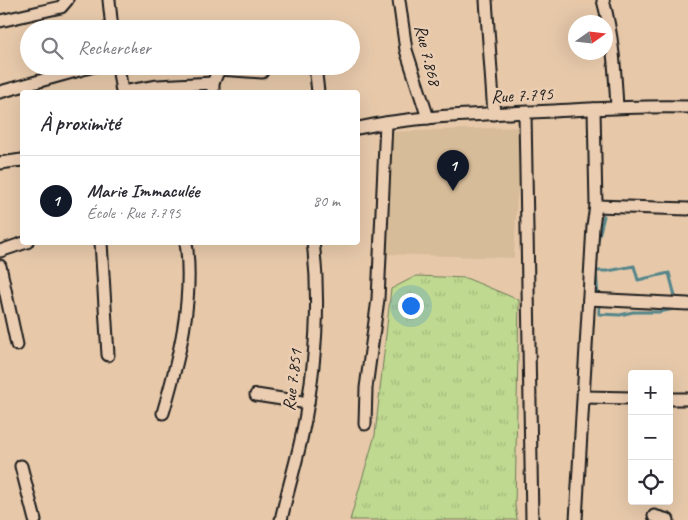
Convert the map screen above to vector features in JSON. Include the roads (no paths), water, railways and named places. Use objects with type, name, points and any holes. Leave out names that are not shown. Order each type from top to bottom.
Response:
[{"type":"street","points":[[0,21],[61,7],[67,0]]},
{"type":"street","name":"Rue 7.868","points":[[397,0],[406,50],[428,118]]},
{"type":"street","points":[[486,0],[494,114]]},
{"type":"street","points":[[603,0],[615,61],[617,107]]},
{"type":"street","points":[[107,1],[110,20]]},
{"type":"street","points":[[0,92],[61,75]]},
{"type":"street","points":[[119,75],[122,90]]},
{"type":"street","points":[[134,90],[158,86],[213,88],[217,75]]},
{"type":"street","points":[[316,75],[318,90]]},
{"type":"street","name":"Rue 7.795","points":[[360,128],[428,118],[617,107],[688,107]]},
{"type":"street","points":[[576,520],[593,226],[596,206],[594,109]]},
{"type":"street","points":[[525,112],[532,520]]},
{"type":"street","points":[[365,424],[366,388],[378,299],[386,123]]},
{"type":"street","points":[[0,164],[20,160]]},
{"type":"street","points":[[596,206],[688,209]]},
{"type":"street","points":[[0,251],[20,244]]},
{"type":"street","points":[[101,245],[108,354]]},
{"type":"street","points":[[163,413],[178,360],[186,308],[188,290],[186,245]]},
{"type":"street","name":"Rue 7.851","points":[[280,520],[302,437],[312,381],[318,290],[314,245]]},
{"type":"street","points":[[0,266],[17,345]]},
{"type":"street","points":[[589,299],[688,304]]},
{"type":"street","points":[[256,395],[308,403]]},
{"type":"street","points":[[584,397],[628,398]]},
{"type":"street","points":[[673,398],[688,399]]},
{"type":"street","points":[[20,466],[35,520]]},
{"type":"street","points":[[654,516],[668,520]]},
{"type":"waterway","points":[[597,244],[604,216]]},
{"type":"waterway","points":[[596,271],[608,271],[634,266],[638,280],[669,273],[676,300]]},
{"type":"waterway","points":[[596,270],[598,296]]},
{"type":"waterway","points":[[599,303],[599,314],[620,315],[633,312],[659,312],[674,309],[677,306]]},
{"type":"place","name":"Marie Immaculée","points":[[453,191]]}]
